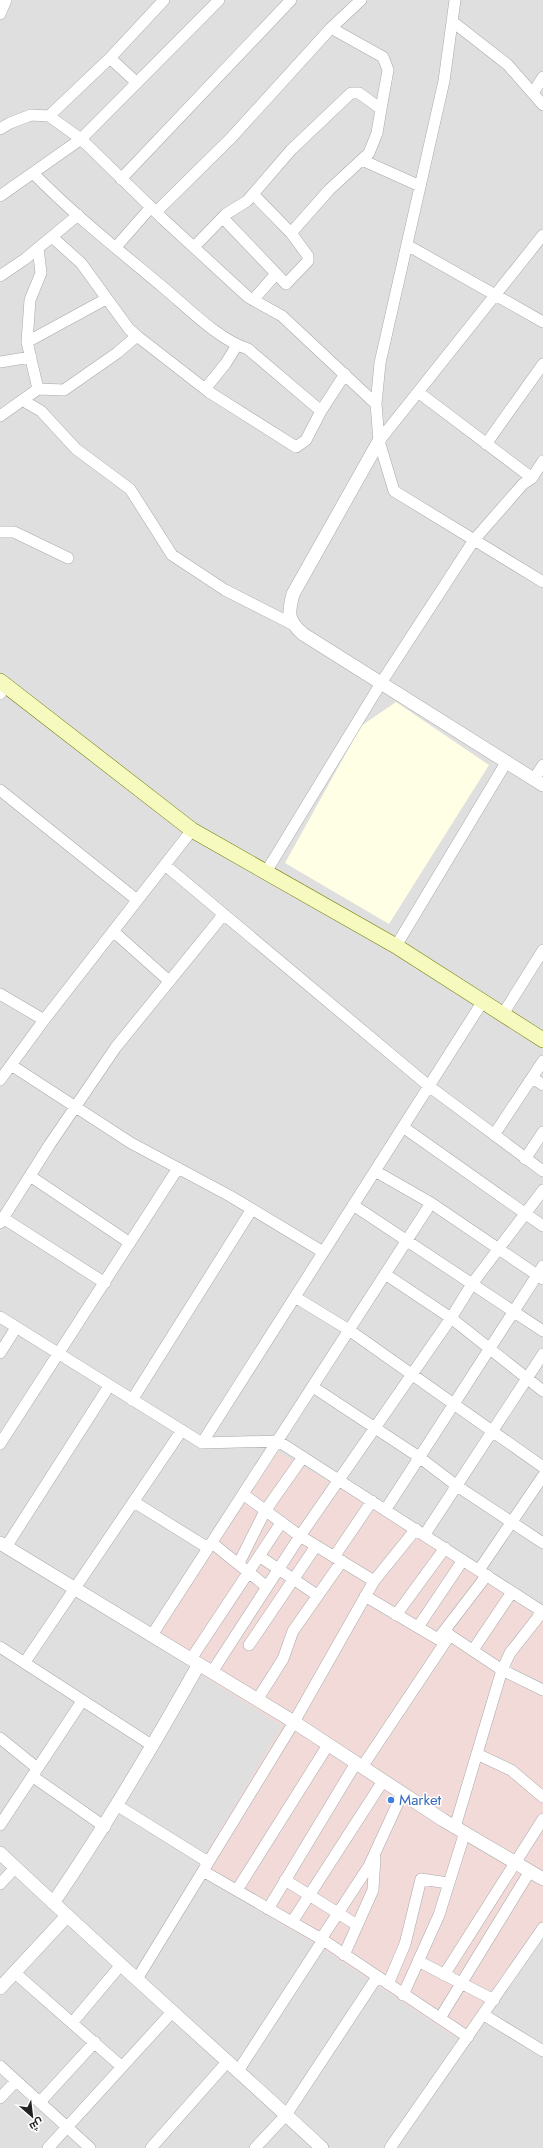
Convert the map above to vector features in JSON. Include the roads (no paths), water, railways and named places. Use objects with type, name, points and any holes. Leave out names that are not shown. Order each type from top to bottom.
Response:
[{"type":"main road","points":[[2,687],[192,830],[396,946],[543,1040]]},
{"type":"street","points":[[0,14],[6,0]]},
{"type":"street","points":[[49,116],[110,58],[164,0]]},
{"type":"street","points":[[0,196],[81,139],[219,0]]},
{"type":"street","points":[[121,179],[291,0]]},
{"type":"street","points":[[116,247],[231,138],[331,28],[361,0]]},
{"type":"street","points":[[455,0],[444,81],[380,364],[376,404],[379,441],[394,491],[543,582]]},
{"type":"street","points":[[453,22],[508,65],[543,105]]},
{"type":"street","points":[[291,233],[329,190],[368,153],[377,132],[388,70],[383,57],[331,28]]},
{"type":"street","points":[[110,58],[137,83]]},
{"type":"street","points":[[533,93],[543,78]]},
{"type":"street","points":[[194,247],[223,218],[247,201],[291,150],[351,93],[359,93],[381,109]]},
{"type":"street","points":[[0,129],[10,123],[31,116],[49,116],[81,139],[121,179],[194,247],[253,300],[282,316],[376,404]]},
{"type":"street","points":[[362,160],[420,186]]},
{"type":"street","points":[[33,173],[78,215],[205,322],[237,345],[248,349],[321,411]]},
{"type":"street","points":[[223,218],[270,265],[276,274],[286,284],[308,261],[308,256],[291,233],[253,194]]},
{"type":"street","points":[[0,276],[38,248],[78,215]]},
{"type":"street","points":[[294,625],[289,611],[293,594],[379,441],[496,296],[543,235]]},
{"type":"street","points":[[52,236],[81,263],[129,329],[137,336],[205,389],[246,417],[296,447],[306,440],[321,411],[345,374]]},
{"type":"street","points":[[407,245],[543,322]]},
{"type":"street","points":[[38,248],[41,273],[30,300],[27,342],[38,389]]},
{"type":"street","points":[[253,300],[276,274]]},
{"type":"street","points":[[27,342],[106,299]]},
{"type":"street","points":[[0,416],[38,389],[64,390],[117,354],[137,336]]},
{"type":"street","points":[[205,389],[226,363],[237,345]]},
{"type":"street","points":[[0,362],[31,357]]},
{"type":"street","points":[[486,444],[543,364]]},
{"type":"street","points":[[418,392],[532,478]]},
{"type":"street","points":[[22,400],[41,411],[76,449],[130,489],[172,555],[226,590],[294,625],[303,634],[539,782],[543,765]]},
{"type":"street","points":[[266,872],[380,683],[474,540],[523,484],[532,478],[543,461]]},
{"type":"street","points":[[0,532],[14,532],[68,558]]},
{"type":"street","points":[[396,946],[506,761]]},
{"type":"street","points":[[0,790],[137,900]]},
{"type":"street","points":[[0,1080],[113,930],[192,830]]},
{"type":"street","points":[[165,865],[430,1087],[543,1171]]},
{"type":"street","points":[[105,1283],[1,1221],[116,1047],[224,914]]},
{"type":"street","points":[[113,930],[169,981]]},
{"type":"street","points":[[502,1014],[543,950]]},
{"type":"street","points":[[0,994],[44,1020]]},
{"type":"street","points":[[202,1443],[483,1002]]},
{"type":"street","points":[[494,1135],[543,1061]]},
{"type":"street","points":[[11,1065],[130,1143],[252,1209],[323,1252]]},
{"type":"street","points":[[533,1078],[543,1085]]},
{"type":"street","points":[[403,1127],[543,1226]]},
{"type":"street","points":[[526,1159],[543,1132]]},
{"type":"street","points":[[0,1444],[178,1168]]},
{"type":"street","points":[[375,1171],[431,1203],[499,1250],[541,1274],[513,1311],[386,1509]]},
{"type":"street","points":[[30,1176],[130,1243]]},
{"type":"street","points":[[212,1672],[300,1536],[451,1318],[472,1284],[543,1190]]},
{"type":"street","points":[[152,1635],[431,1203]]},
{"type":"street","points":[[353,1205],[543,1331]]},
{"type":"street","points":[[132,1400],[252,1209]]},
{"type":"street","points":[[385,1274],[451,1318],[488,1349],[543,1391]]},
{"type":"street","points":[[295,1297],[349,1330],[412,1373],[492,1432],[543,1467]]},
{"type":"street","points":[[0,1318],[202,1443],[278,1441],[386,1509],[543,1612],[510,1652],[502,1670],[477,1754],[448,1883],[439,1915],[403,1995]]},
{"type":"street","points":[[0,1353],[16,1328]]},
{"type":"street","points":[[137,1979],[294,1722],[374,1581],[420,1532],[457,1486],[543,1354]]},
{"type":"street","points":[[109,1386],[3,1545],[294,1722],[402,1794],[543,1879]]},
{"type":"street","points":[[313,1387],[375,1427],[419,1457],[457,1486],[512,1521],[543,1543]]},
{"type":"street","points":[[25,1662],[182,1430]]},
{"type":"street","points":[[239,1563],[265,1511],[304,1457]]},
{"type":"street","points":[[268,1908],[359,1765],[447,1633],[512,1521],[543,1476]]},
{"type":"street","points":[[243,1494],[300,1536],[374,1581]]},
{"type":"street","points":[[257,1700],[283,1659],[293,1631],[317,1595],[372,1501]]},
{"type":"street","points":[[134,1502],[239,1563],[267,1587]]},
{"type":"street","points":[[53,1903],[118,1806],[153,1746],[195,1662],[248,1572],[281,1523]]},
{"type":"street","points":[[250,1645],[316,1546]]},
{"type":"street","points":[[396,1614],[445,1548]]},
{"type":"street","points":[[259,1556],[317,1595]]},
{"type":"street","points":[[418,1627],[464,1560]]},
{"type":"street","points":[[473,1650],[512,1592]]},
{"type":"street","points":[[365,1596],[438,1639],[447,1633]]},
{"type":"street","points":[[447,1633],[502,1670],[543,1690]]},
{"type":"street","points":[[0,1647],[153,1746]]},
{"type":"street","points":[[0,1825],[82,1701]]},
{"type":"street","points":[[0,1738],[35,1772],[104,1827]]},
{"type":"street","points":[[237,1890],[328,1745]]},
{"type":"street","points":[[477,1754],[511,1770],[543,1797]]},
{"type":"street","points":[[292,1922],[383,1781]]},
{"type":"street","points":[[238,2071],[369,1866],[402,1794]]},
{"type":"street","points":[[118,1806],[237,1890],[322,1940],[468,2037]]},
{"type":"street","points":[[444,1975],[543,1819]]},
{"type":"street","points":[[344,1954],[374,1890],[376,1851]]},
{"type":"street","points":[[0,1854],[66,1917],[173,2011],[322,2148]]},
{"type":"street","points":[[0,1884],[15,1868]]},
{"type":"street","points":[[440,2018],[530,1871]]},
{"type":"street","points":[[388,1984],[405,1944],[421,1879],[448,1883]]},
{"type":"street","points":[[285,1880],[357,1925]]},
{"type":"street","points":[[0,1988],[66,1917]]},
{"type":"street","points":[[390,2148],[484,2015],[543,1928]]},
{"type":"street","points":[[418,1961],[494,2000]]},
{"type":"street","points":[[72,2023],[120,1966]]},
{"type":"street","points":[[14,1972],[122,2067]]},
{"type":"street","points":[[255,2148],[286,2115],[377,1977]]},
{"type":"street","points":[[48,2148],[173,2011]]},
{"type":"street","points":[[484,2015],[543,2051]]},
{"type":"street","points":[[40,2102],[95,2042]]},
{"type":"street","points":[[151,2148],[228,2061]]},
{"type":"street","points":[[0,2066],[90,2148]]},
{"type":"street","points":[[0,2098],[16,2081]]},
{"type":"place","name":"Market","points":[[391,1800]]}]
